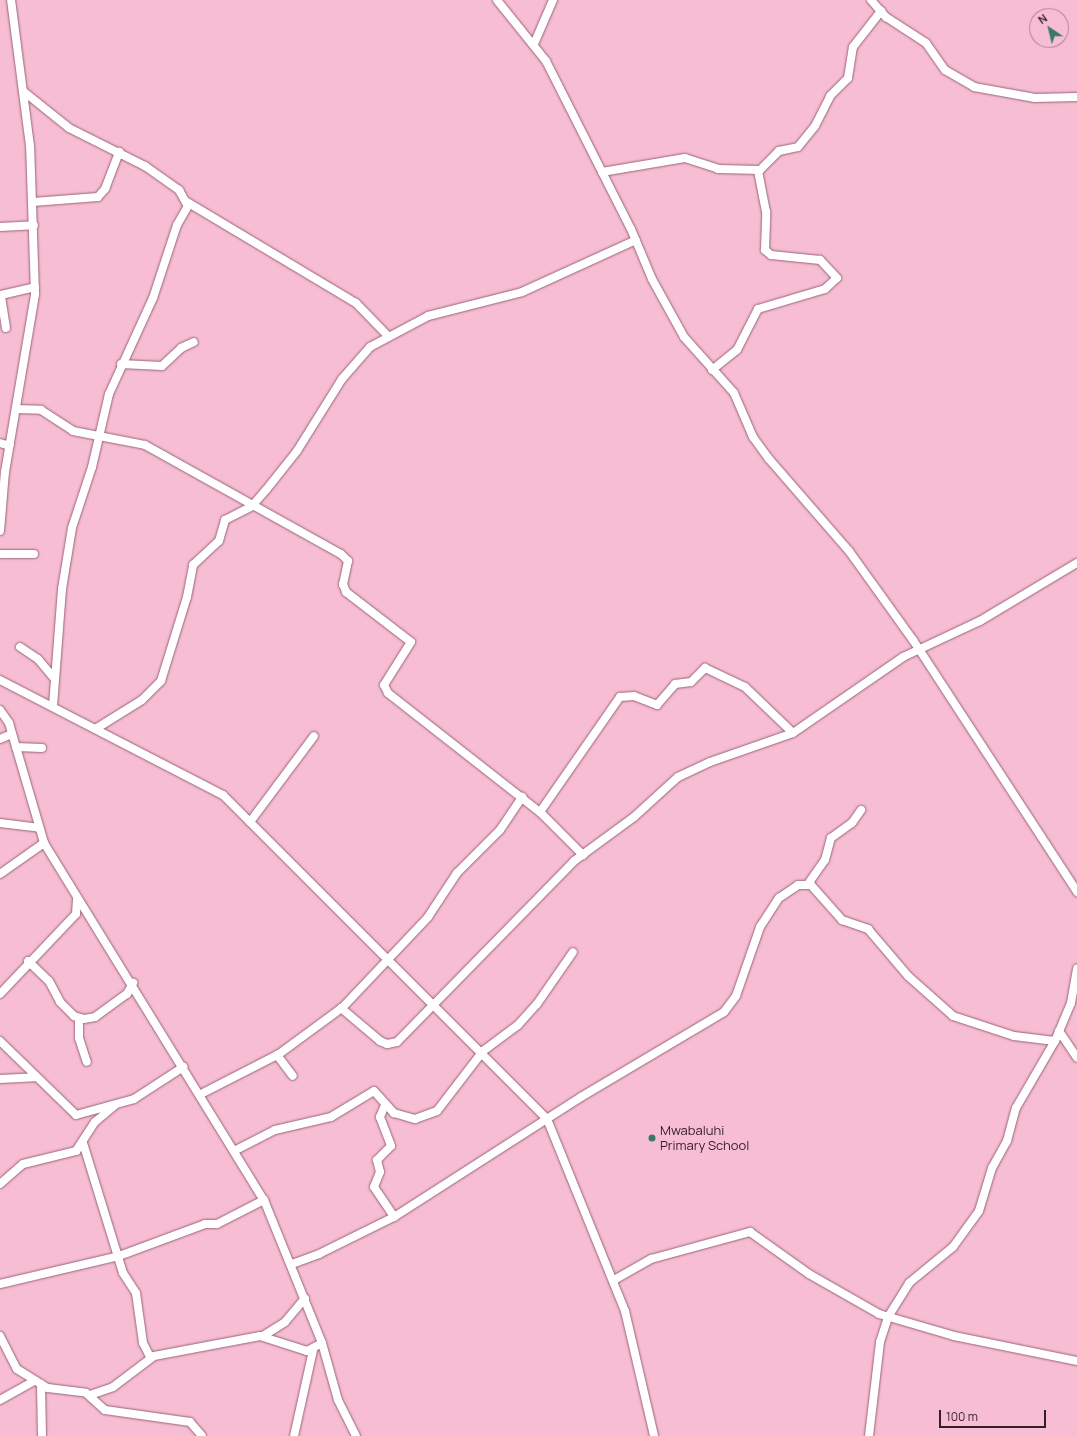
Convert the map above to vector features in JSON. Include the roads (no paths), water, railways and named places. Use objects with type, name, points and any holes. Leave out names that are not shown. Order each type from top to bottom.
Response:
[{"type":"street","points":[[0,531],[2,492],[35,288],[33,202],[23,91],[11,0]]},
{"type":"street","points":[[498,0],[534,44],[555,76],[636,240],[670,314],[712,370],[734,393],[752,437],[849,550],[918,649],[1077,892]]},
{"type":"street","points":[[534,44],[553,0]]},
{"type":"street","points":[[871,0],[881,11],[926,43],[952,76],[974,87],[1035,98],[1077,97]]},
{"type":"street","points":[[602,172],[685,158],[718,169],[758,171],[779,151],[798,147],[815,126],[830,96],[848,78],[853,47],[881,11]]},
{"type":"street","points":[[23,91],[69,128],[119,152],[170,184],[187,202],[356,304],[388,336]]},
{"type":"street","points":[[33,202],[98,197],[105,189],[119,152]]},
{"type":"street","points":[[712,370],[737,350],[758,309],[825,289],[837,278],[820,260],[771,255],[765,250],[766,212],[758,171]]},
{"type":"street","points":[[53,706],[70,539],[99,437],[108,394],[156,290],[187,202]]},
{"type":"street","points":[[0,227],[34,225]]},
{"type":"street","points":[[97,728],[142,700],[161,681],[187,597],[193,565],[218,541],[225,520],[252,506],[297,451],[352,366],[370,347],[388,336],[428,316],[522,292],[636,240]]},
{"type":"street","points":[[6,328],[1,295],[35,288]]},
{"type":"street","points":[[121,364],[162,366],[181,348],[194,342]]},
{"type":"street","points":[[16,409],[41,410],[68,429],[151,448],[348,561],[343,584],[346,592],[411,642],[384,686],[388,693],[540,812],[584,854]]},
{"type":"street","points":[[0,443],[10,446]]},
{"type":"street","points":[[0,554],[34,554]]},
{"type":"street","points":[[341,1008],[387,1044],[397,1042],[436,1005],[480,954],[538,902],[584,854],[683,774],[793,733],[918,649],[980,621],[1077,564]]},
{"type":"street","points":[[20,647],[38,659],[55,679]]},
{"type":"street","points":[[540,812],[620,697],[634,696],[657,704],[675,684],[691,682],[705,668],[745,687],[793,733]]},
{"type":"street","points":[[0,680],[213,788],[250,822],[483,1051],[547,1119],[614,1280],[634,1343],[654,1436]]},
{"type":"street","points":[[0,710],[12,734],[38,828],[44,842],[77,898],[133,984],[201,1094],[264,1200],[292,1264],[322,1342],[332,1382],[356,1436]]},
{"type":"street","points":[[0,740],[12,734]]},
{"type":"street","points":[[250,822],[314,736]]},
{"type":"street","points":[[16,747],[42,748]]},
{"type":"street","points":[[201,1094],[277,1054],[341,1008],[428,917],[458,873],[500,830],[522,798]]},
{"type":"street","points":[[808,884],[825,860],[831,838],[852,823],[861,810]]},
{"type":"street","points":[[0,823],[38,828]]},
{"type":"street","points":[[0,874],[44,842]]},
{"type":"street","points":[[292,1264],[319,1254],[394,1217],[547,1119],[724,1012],[736,996],[747,960],[768,914],[783,895],[798,885],[808,884],[826,899],[842,920],[873,933],[908,976],[953,1016],[1014,1036],[1055,1041]]},
{"type":"street","points":[[0,994],[28,961],[76,914],[77,898]]},
{"type":"street","points":[[76,914],[88,915]]},
{"type":"street","points":[[234,1151],[275,1130],[331,1117],[374,1092],[385,1106],[394,1113],[415,1119],[437,1111],[483,1051],[518,1025],[573,952]]},
{"type":"street","points":[[28,961],[49,982],[54,996],[79,1018],[95,1017],[127,994],[133,984]]},
{"type":"street","points":[[869,1436],[880,1342],[888,1317],[909,1283],[953,1247],[976,1216],[992,1168],[1007,1142],[1016,1108],[1055,1041],[1073,996],[1077,969]]},
{"type":"street","points":[[127,994],[140,997]]},
{"type":"street","points":[[79,1018],[79,1038],[88,1062]]},
{"type":"street","points":[[1059,1031],[1077,1058]]},
{"type":"street","points":[[0,1041],[73,1114],[115,1105],[134,1099],[183,1067]]},
{"type":"street","points":[[277,1054],[293,1076]]},
{"type":"street","points":[[0,1079],[35,1077]]},
{"type":"street","points":[[0,1184],[23,1164],[70,1154],[83,1143],[95,1122],[115,1105]]},
{"type":"street","points":[[385,1106],[380,1120],[390,1146],[377,1160],[380,1172],[374,1187],[394,1217]]},
{"type":"street","points":[[83,1143],[119,1256],[122,1273],[136,1294],[143,1343],[150,1357]]},
{"type":"street","points":[[0,1284],[119,1256],[205,1224],[217,1224],[264,1200]]},
{"type":"street","points":[[614,1280],[650,1259],[750,1232],[826,1285],[888,1317],[954,1336],[1077,1361]]},
{"type":"street","points":[[0,1336],[17,1369],[37,1382],[56,1391],[90,1395],[113,1387],[150,1357],[263,1336],[285,1322],[305,1298]]},
{"type":"street","points":[[263,1336],[303,1351],[313,1350]]},
{"type":"street","points":[[294,1436],[313,1350],[322,1342]]},
{"type":"street","points":[[0,1400],[37,1382]]},
{"type":"street","points":[[37,1382],[42,1436]]},
{"type":"street","points":[[90,1395],[106,1410],[190,1422],[202,1436]]},
{"type":"place","name":"Mwabaluhi Primary School","points":[[652,1138]]}]
